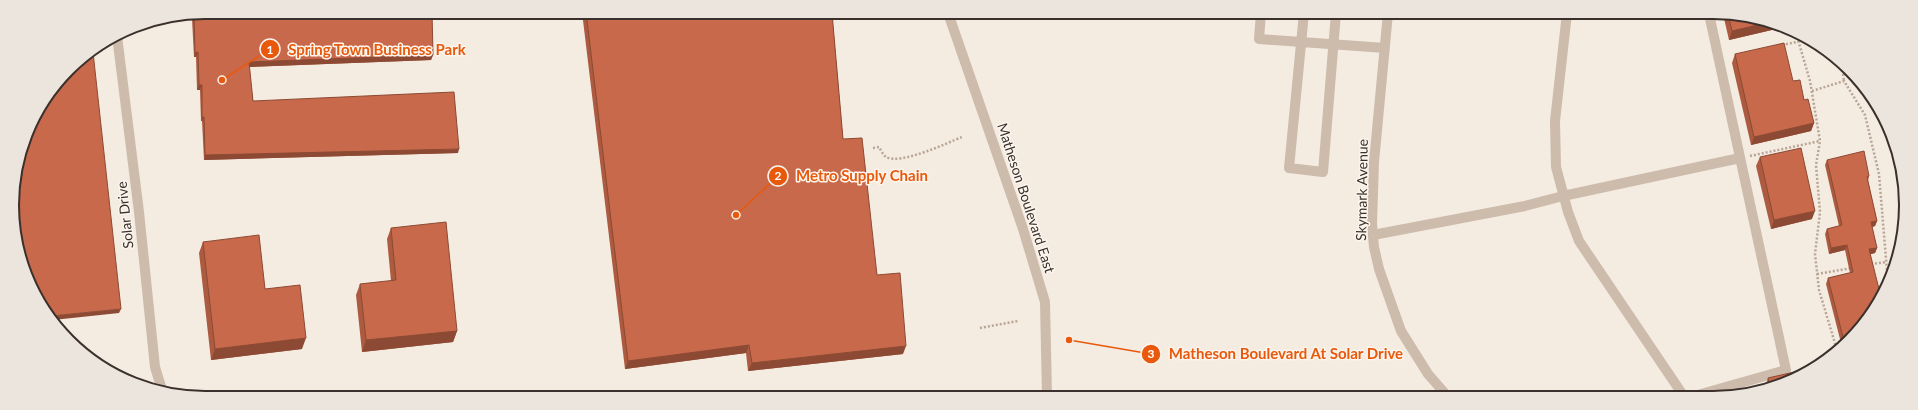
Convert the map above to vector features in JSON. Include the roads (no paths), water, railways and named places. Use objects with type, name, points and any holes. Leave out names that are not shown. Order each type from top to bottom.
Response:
[{"type":"street","name":"Matheson Boulevard East","points":[[950,19],[1023,229],[1045,302],[1047,391]]},
{"type":"street","points":[[1261,19],[1259,39],[1385,48]]},
{"type":"street","points":[[1304,19],[1289,168],[1323,172],[1335,19]]},
{"type":"street","name":"Skymark Avenue","points":[[1387,19],[1374,162],[1373,235],[1379,269],[1401,331],[1428,374],[1443,391]]},
{"type":"street","points":[[1566,19],[1555,121],[1556,167],[1563,196],[1579,241],[1681,391]]},
{"type":"street","points":[[1710,19],[1786,370],[1711,391]]},
{"type":"street","name":"Solar Drive","points":[[118,41],[139,212],[155,367],[161,386]]},
{"type":"street","points":[[1373,235],[1525,206],[1563,196],[1740,158]]},
{"type":"place","name":"Spring Town Business Park","points":[[222,80]]},
{"type":"place","name":"Metro Supply Chain","points":[[736,215]]},
{"type":"place","name":"Matheson Boulevard At Solar Drive","points":[[1069,340]]}]
